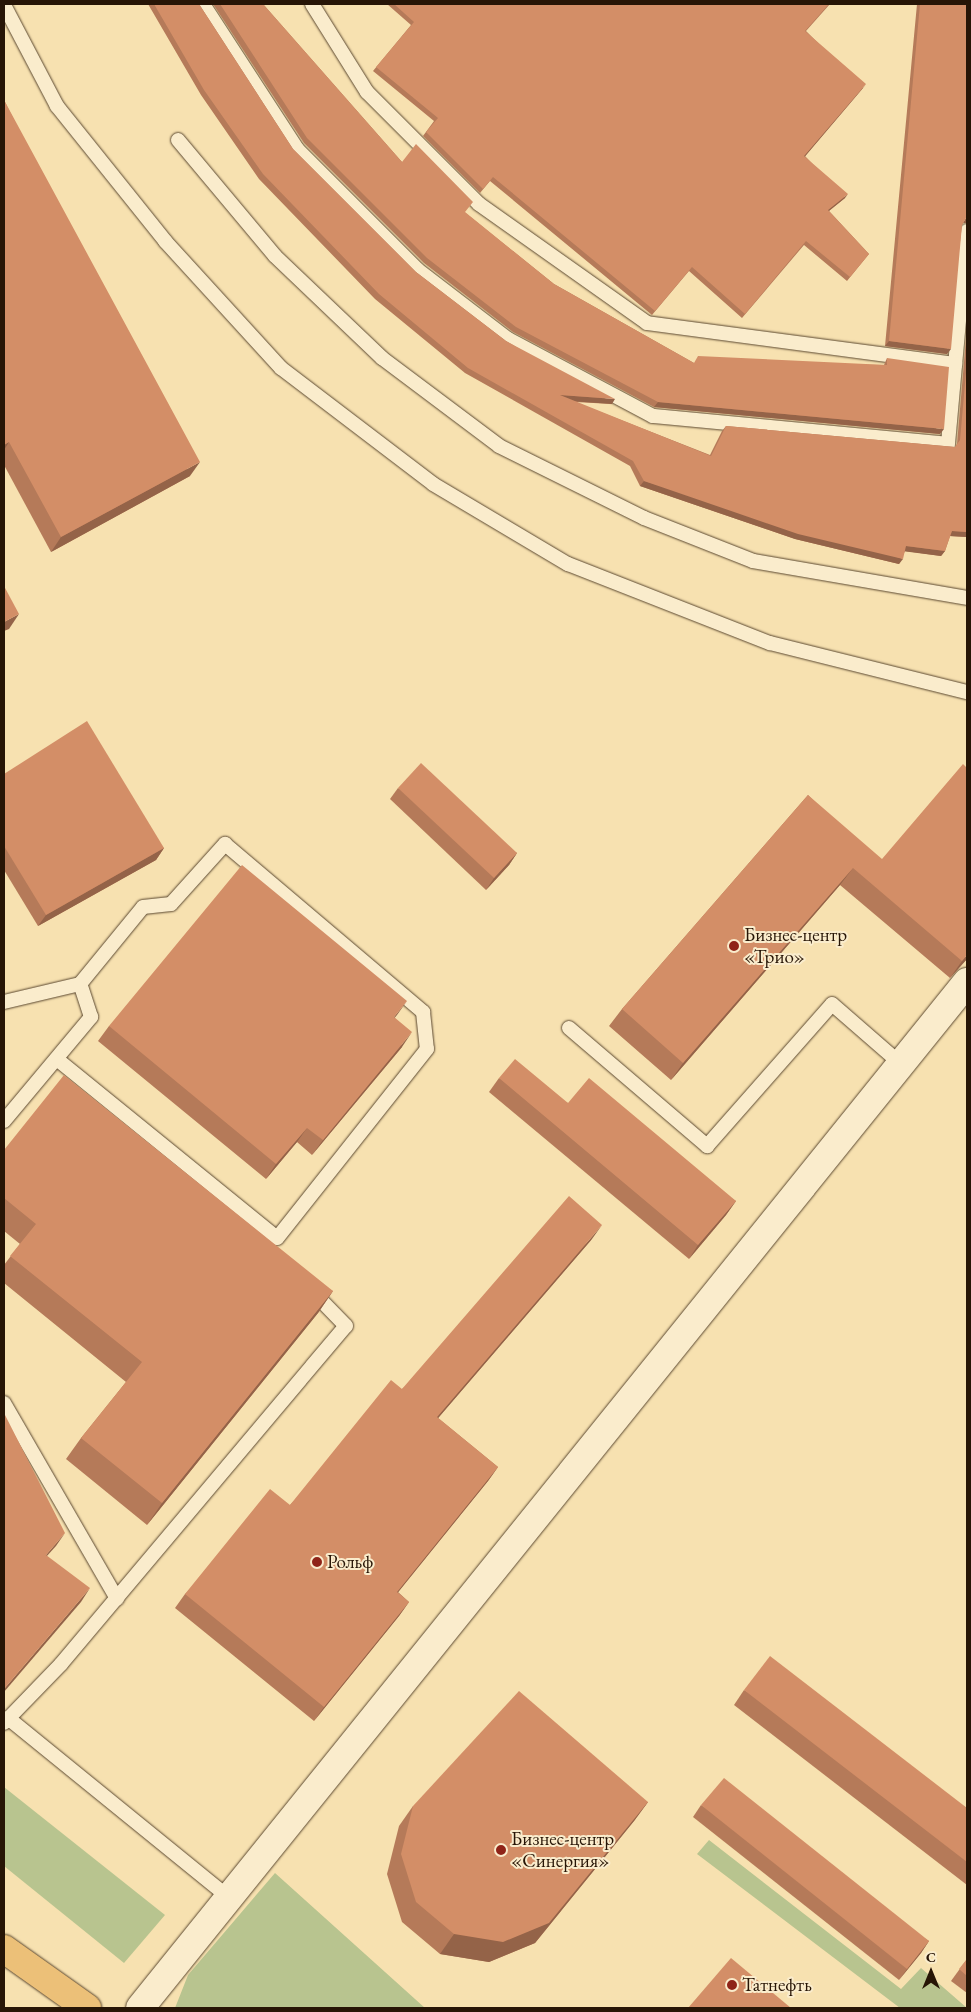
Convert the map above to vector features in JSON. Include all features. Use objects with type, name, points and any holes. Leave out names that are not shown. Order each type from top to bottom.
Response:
[{"type":"main road","points":[[4,1949],[87,2008]]},
{"type":"street","points":[[140,2008],[967,982]]},
{"type":"lane","points":[[203,4],[297,149],[418,270],[508,339],[653,416],[948,444],[967,232]]},
{"type":"lane","points":[[312,4],[367,92],[479,204],[647,323],[955,364]]},
{"type":"lane","points":[[4,5],[9,28],[57,106],[165,241],[281,368],[432,484],[568,564],[770,643],[967,692]]},
{"type":"lane","points":[[178,140],[275,256],[382,358],[499,446],[644,518],[753,561],[967,598]]},
{"type":"lane","points":[[4,1002],[80,984],[143,907],[171,904],[225,844],[423,1012],[426,1049],[279,1245],[58,1060]]},
{"type":"lane","points":[[4,1121],[58,1060],[91,1017],[80,984]]},
{"type":"lane","points":[[569,1028],[707,1146],[832,1004],[901,1064]]},
{"type":"lane","points":[[228,1897],[6,1721],[117,1598],[346,1326],[301,1279]]},
{"type":"lane","points":[[4,1404],[117,1598]]},
{"type":"green space","points":[[4,1787],[165,1915],[124,1963],[4,1866]]},
{"type":"green space","points":[[709,1840],[901,1989],[921,1968],[967,2008],[900,2008],[697,1854]]},
{"type":"green space","points":[[275,1873],[425,2008],[175,2008],[188,1975]]},
{"type":"building","points":[[154,4],[199,4],[293,149],[416,272],[506,341],[615,399],[560,395],[711,456],[726,426],[955,447],[960,440],[967,361],[967,532],[952,531],[945,551],[906,546],[903,559],[798,534],[644,481],[633,461],[468,368],[379,294],[263,174],[204,90]]},
{"type":"building","points":[[220,4],[263,4],[402,162],[416,144],[473,202],[465,212],[554,284],[694,363],[698,356],[887,365],[887,358],[949,367],[944,429],[658,402],[516,327],[427,258],[307,138]]},
{"type":"building","points":[[394,4],[829,4],[805,31],[866,84],[804,156],[848,194],[828,210],[869,254],[850,277],[806,241],[745,314],[692,267],[655,311],[493,177],[483,189],[426,132],[438,118],[376,67],[414,22]]},
{"type":"building","points":[[920,4],[967,4],[967,218],[962,225],[951,349],[889,341]]},
{"type":"building","points":[[4,100],[200,462],[61,537],[9,442],[4,445]]},
{"type":"building","points":[[4,586],[19,614],[4,622]]},
{"type":"building","points":[[87,721],[164,848],[46,915],[4,846],[4,774]]},
{"type":"building","points":[[421,763],[517,853],[494,878],[398,788]]},
{"type":"building","name":"Бизнес-центр «Трио»","points":[[963,764],[967,768],[967,955],[962,961],[853,868],[683,1063],[622,1009],[808,795],[882,859]]},
{"type":"building","points":[[242,865],[407,1001],[394,1017],[412,1032],[323,1140],[307,1128],[276,1164],[109,1026]]},
{"type":"building","points":[[515,1059],[568,1103],[589,1078],[736,1201],[698,1245],[499,1078]]},
{"type":"building","points":[[64,1075],[333,1291],[162,1503],[81,1438],[142,1362],[10,1256],[36,1224],[4,1198],[4,1150]]},
{"type":"building","name":"Рольф","points":[[569,1196],[602,1225],[437,1417],[498,1467],[397,1592],[409,1602],[324,1707],[185,1594],[270,1489],[290,1505],[391,1380],[402,1389]]},
{"type":"building","points":[[4,1413],[65,1533],[46,1555],[90,1588],[4,1689]]},
{"type":"building","points":[[770,1656],[967,1808],[967,1862],[744,1690]]},
{"type":"building","name":"Бизнес-центр «Синергия»","points":[[519,1691],[648,1802],[549,1923],[503,1942],[454,1934],[416,1902],[401,1854],[413,1806]]},
{"type":"building","points":[[724,1778],[929,1941],[907,1969],[701,1805]]},
{"type":"building","name":"Татнефть","points":[[731,1958],[791,2008],[688,2008]]},
{"type":"building","points":[[967,1959],[967,1976],[959,1969]]},
{"type":"place","name":"Бизнес-центр «Трио»","points":[[734,946]]},
{"type":"place","name":"Рольф","points":[[317,1562]]},
{"type":"place","name":"Бизнес-центр «Синергия»","points":[[501,1850]]},
{"type":"place","name":"Татнефть","points":[[732,1985]]}]
